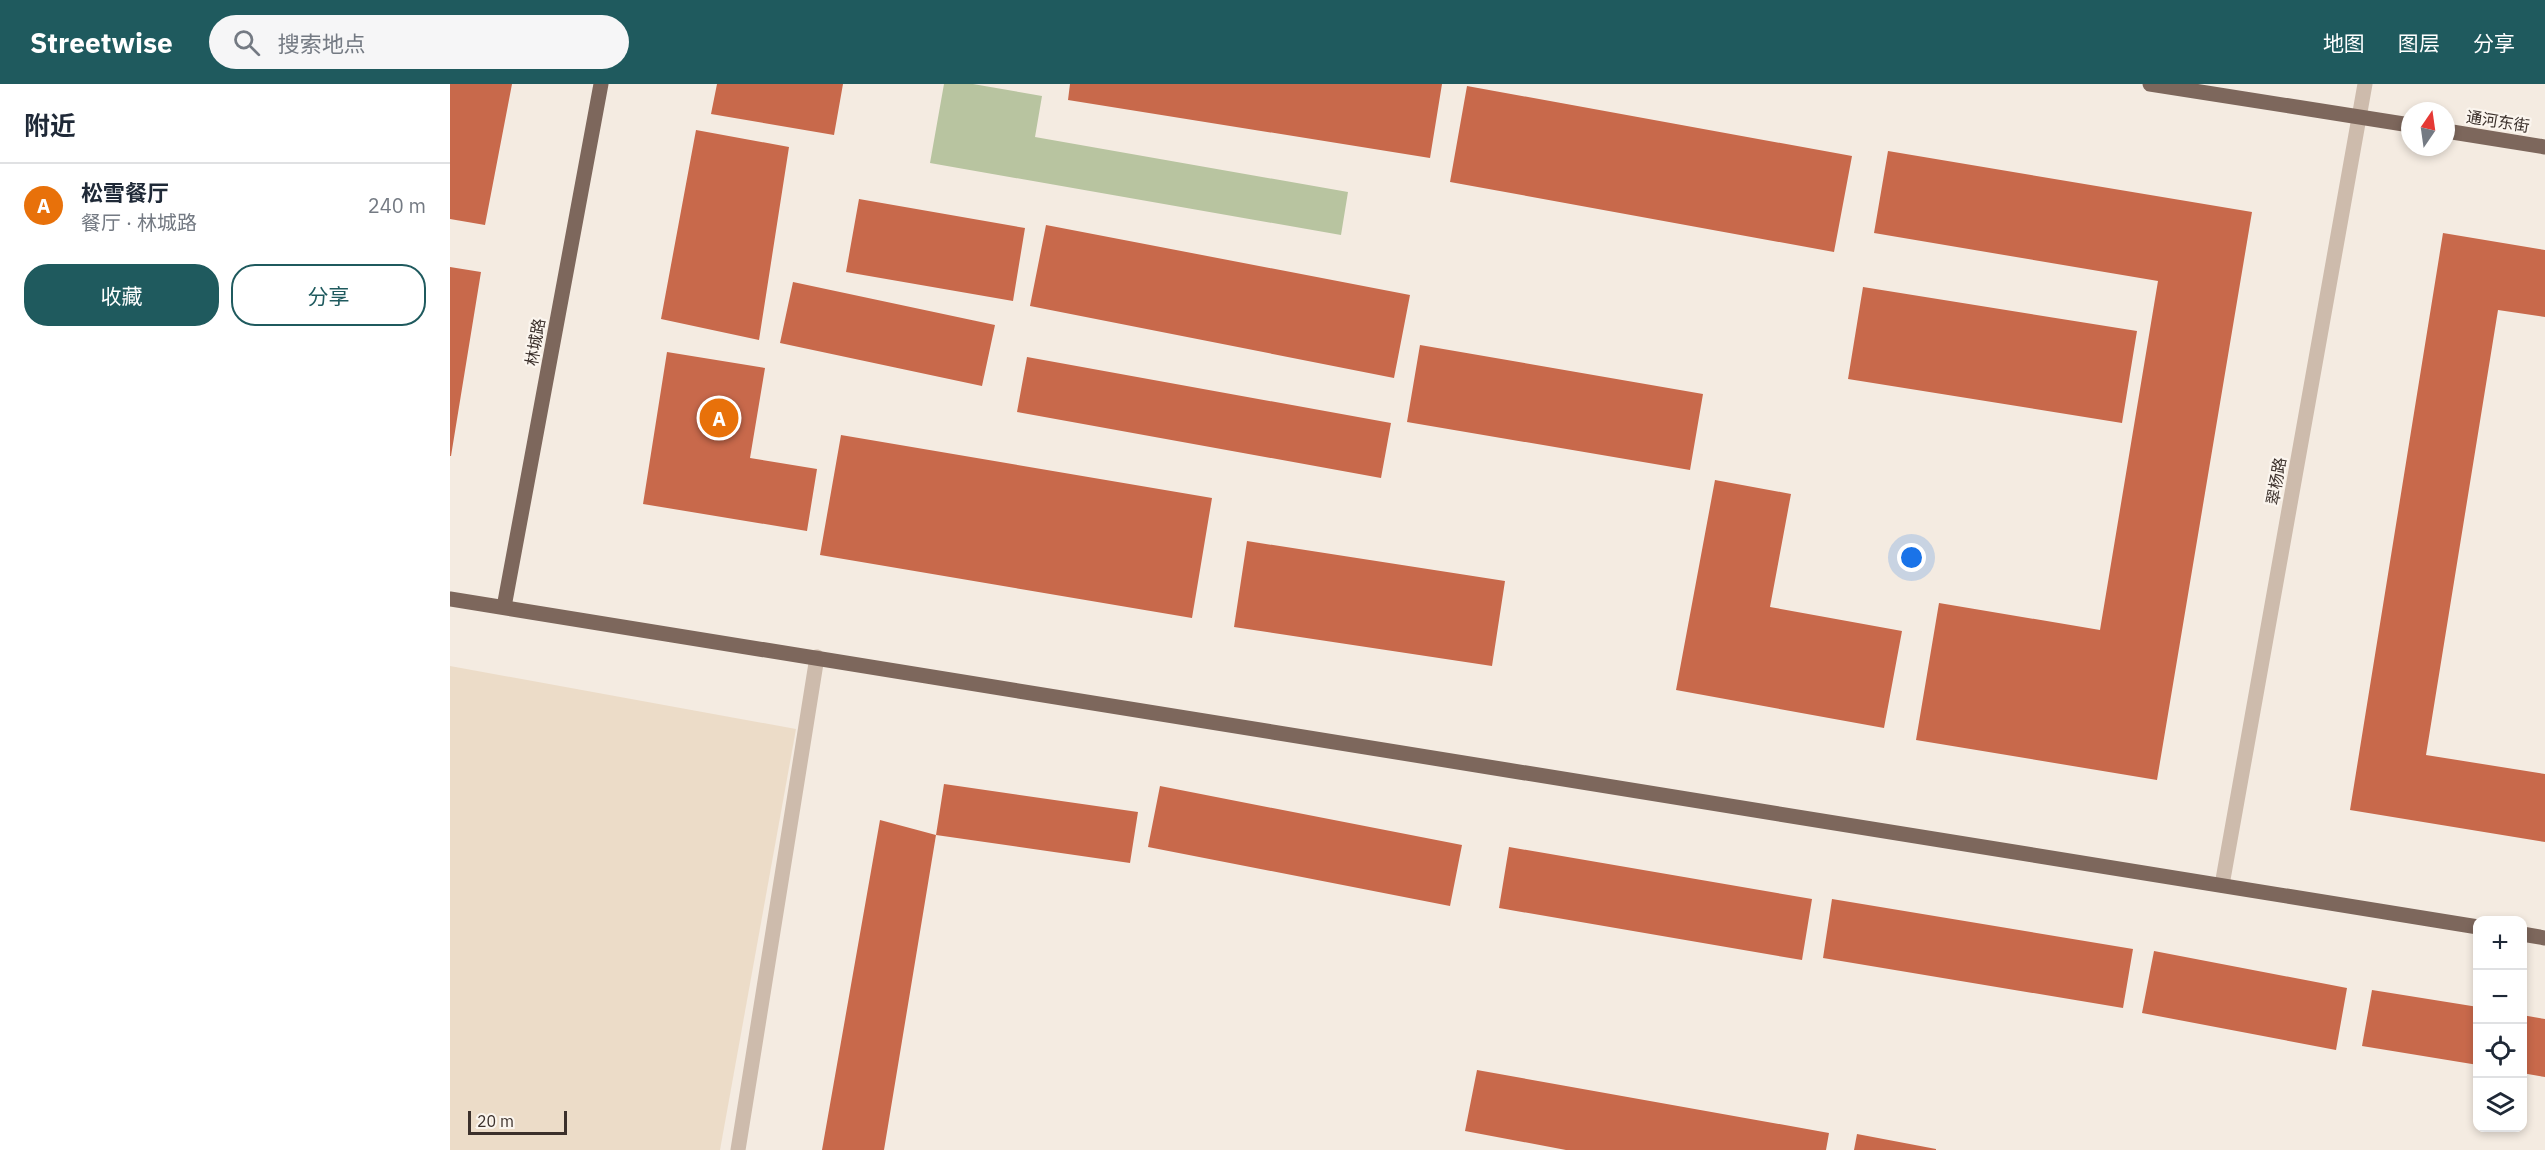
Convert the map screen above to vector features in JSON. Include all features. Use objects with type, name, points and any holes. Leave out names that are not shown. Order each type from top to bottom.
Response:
[{"type":"main road","name":"林城路","points":[[504,607],[601,84]]},
{"type":"main road","points":[[2150,84],[2401,124]]},
{"type":"main road","name":"通河东街","points":[[2455,132],[2545,147]]},
{"type":"main road","points":[[450,599],[2473,926]]},
{"type":"main road","points":[[2527,935],[2545,938]]},
{"type":"street","name":"翠杨路","points":[[2222,885],[2365,84]]},
{"type":"street","points":[[738,1150],[817,657]]},
{"type":"green space","points":[[944,84],[973,84],[1042,96],[1035,137],[1348,192],[1341,235],[930,163]]},
{"type":"shaded area","points":[[450,666],[796,729],[720,1150],[450,1150]]},
{"type":"building","points":[[450,84],[512,84],[485,225],[450,219]]},
{"type":"building","points":[[717,84],[843,84],[834,135],[711,114]]},
{"type":"building","points":[[1070,84],[1442,84],[1430,158],[1068,100]]},
{"type":"building","points":[[1467,86],[1852,156],[1834,252],[1450,182]]},
{"type":"building","points":[[696,130],[789,147],[759,340],[661,319]]},
{"type":"building","points":[[1888,151],[2252,212],[2157,780],[1916,740],[1939,603],[2100,630],[2158,281],[1874,233]]},
{"type":"building","points":[[859,199],[1025,228],[1013,301],[846,272]]},
{"type":"building","points":[[1046,225],[1410,295],[1394,378],[1030,306]]},
{"type":"building","points":[[2443,233],[2545,250],[2545,317],[2498,310],[2426,755],[2545,774],[2545,842],[2350,810]]},
{"type":"building","points":[[450,267],[481,272],[451,456],[450,456]]},
{"type":"building","points":[[793,282],[995,325],[982,386],[780,343]]},
{"type":"building","points":[[1863,287],[2137,331],[2122,423],[1848,379]]},
{"type":"building","points":[[1420,345],[1703,394],[1690,470],[1407,422]]},
{"type":"building","points":[[667,352],[765,368],[750,458],[817,469],[807,531],[643,504]]},
{"type":"building","points":[[1027,357],[1391,423],[1381,478],[1017,412]]},
{"type":"building","points":[[841,435],[1212,498],[1192,618],[820,555]]},
{"type":"building","points":[[1715,480],[1791,494],[1770,607],[1902,631],[1884,728],[1676,690]]},
{"type":"building","points":[[1247,541],[1505,581],[1492,666],[1234,627]]},
{"type":"building","points":[[944,784],[1138,812],[1130,863],[936,835]]},
{"type":"building","points":[[1160,786],[1462,845],[1450,906],[1148,847]]},
{"type":"building","points":[[880,820],[936,835],[884,1150],[822,1150]]},
{"type":"building","points":[[1509,847],[1812,899],[1802,960],[1499,908]]},
{"type":"building","points":[[1832,899],[2133,949],[2123,1008],[1823,958]]},
{"type":"building","points":[[2154,951],[2347,988],[2336,1050],[2142,1013]]},
{"type":"building","points":[[2372,990],[2473,1006],[2473,1064],[2362,1046]]},
{"type":"building","points":[[2527,1016],[2545,1019],[2545,1077],[2527,1074]]},
{"type":"building","points":[[1477,1070],[1829,1133],[1826,1150],[1566,1150],[1465,1131]]},
{"type":"building","points":[[1857,1134],[1936,1149],[1936,1150],[1854,1150]]},
{"type":"place","name":"松雪餐厅","points":[[719,418]]}]
